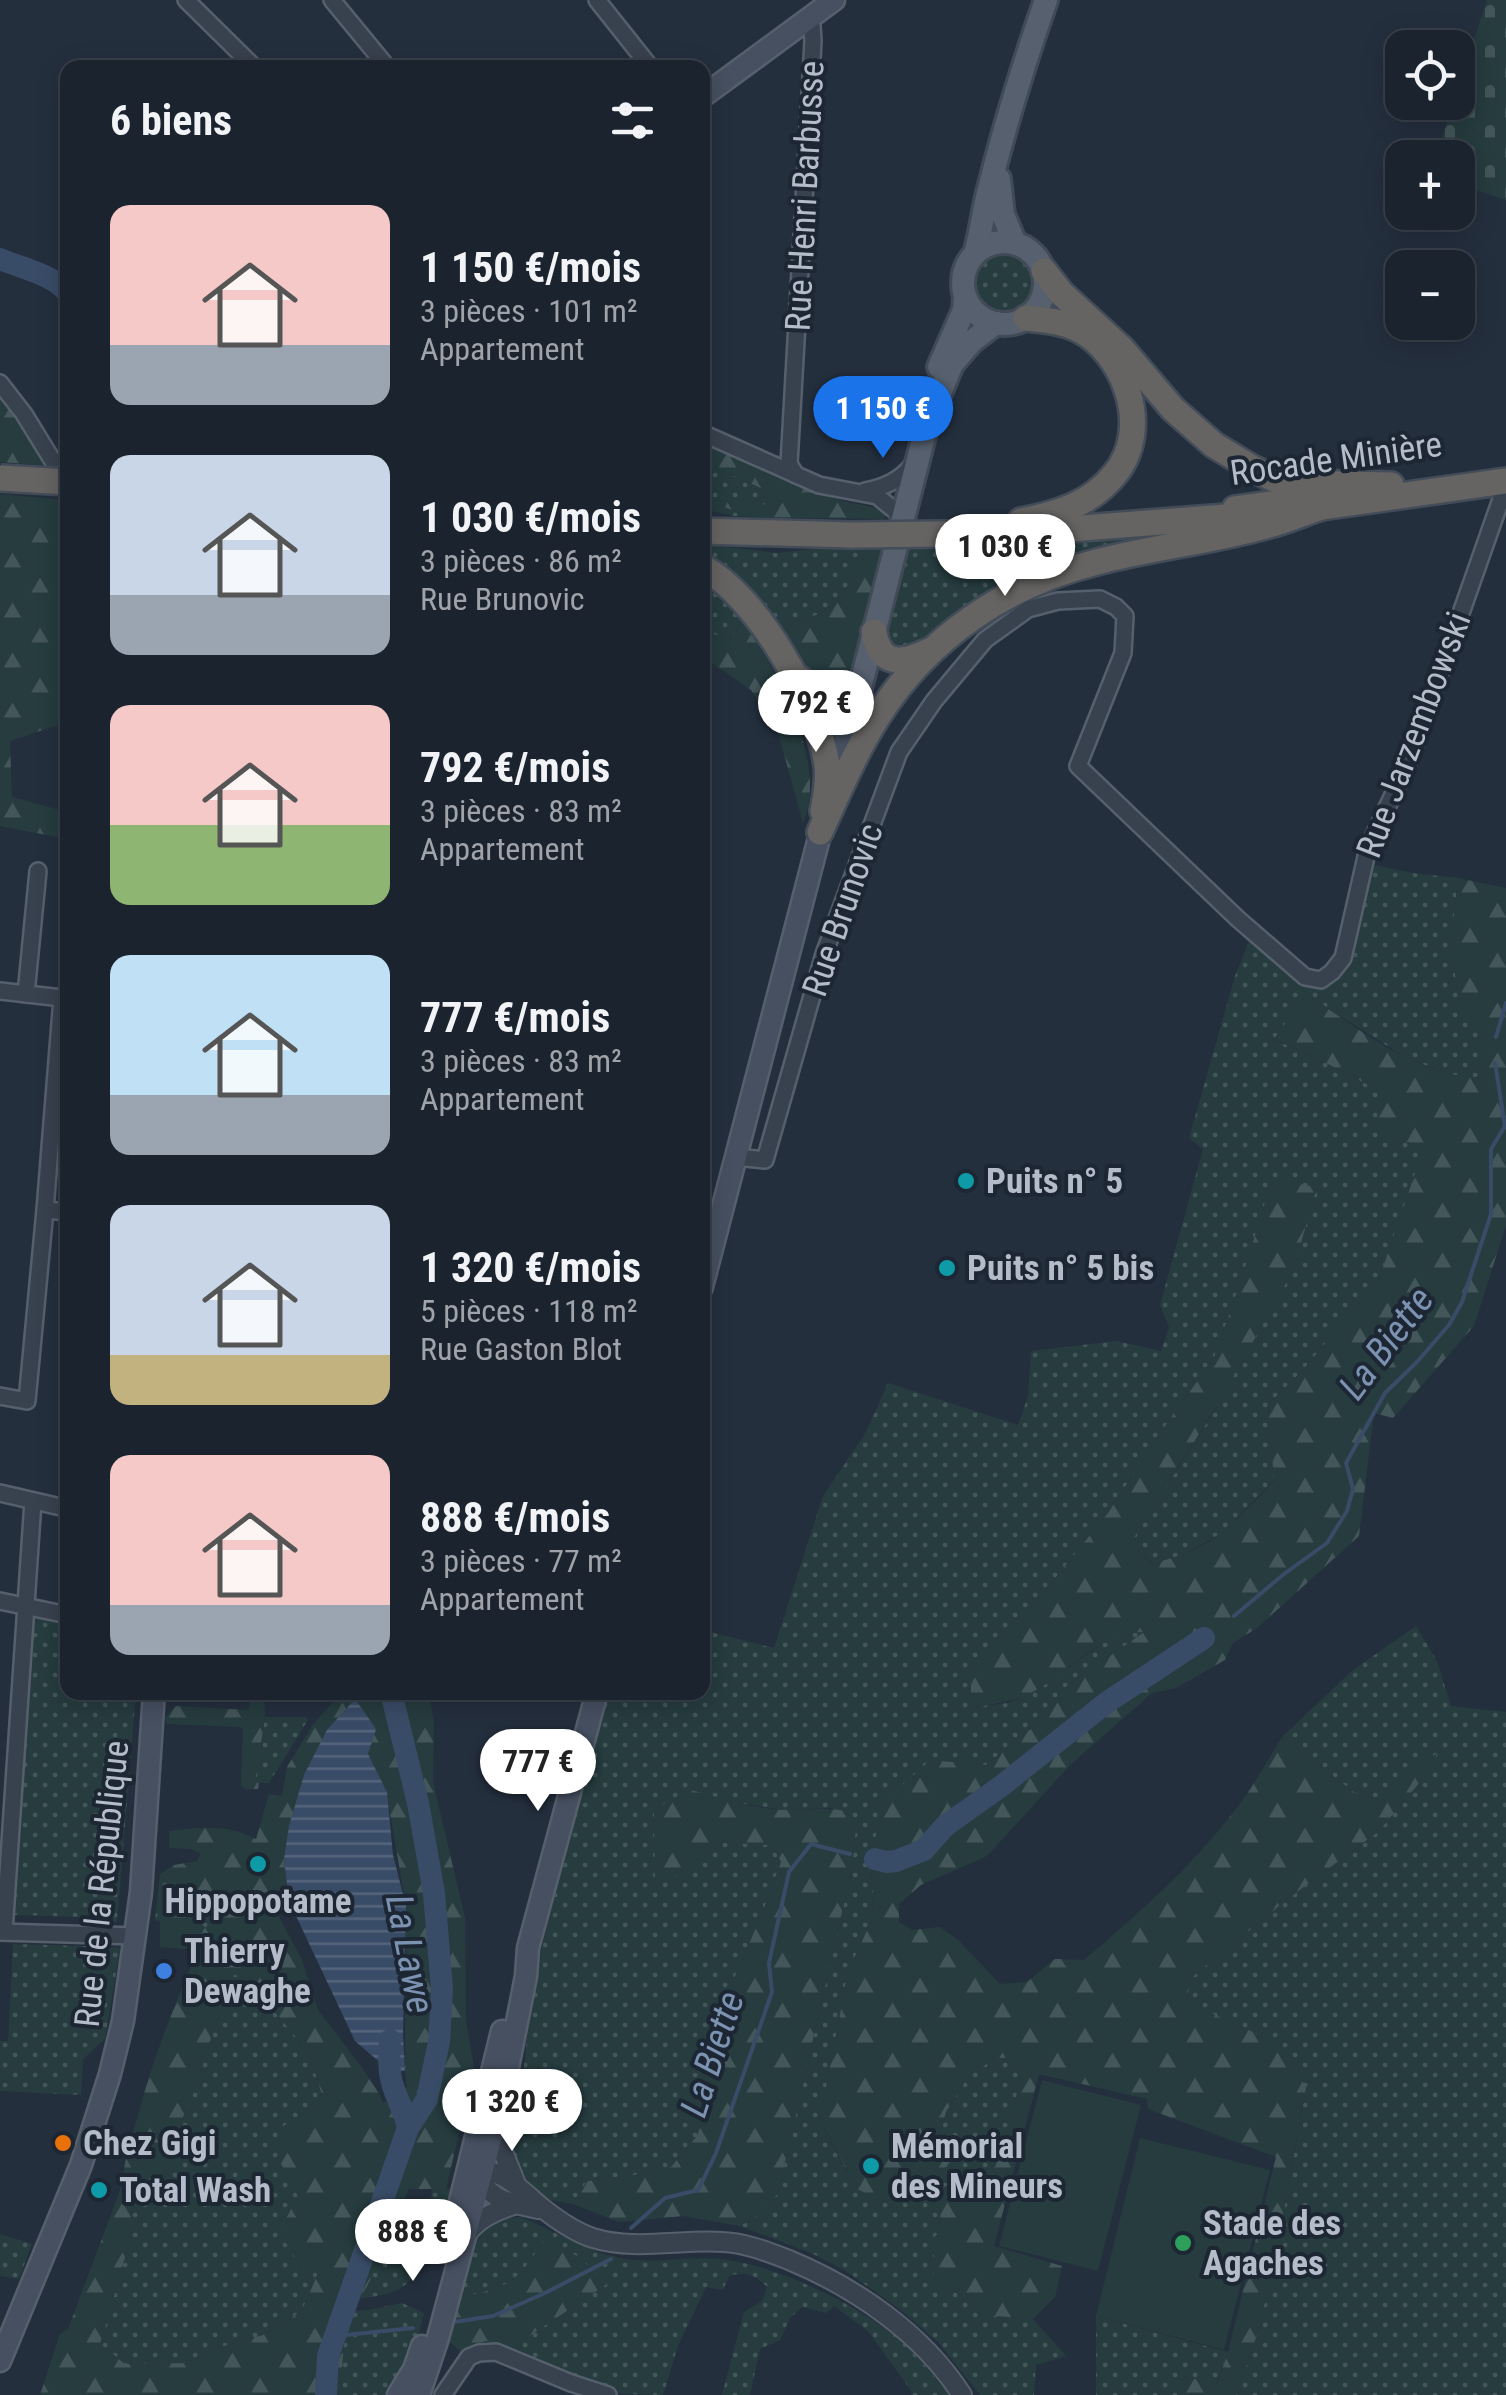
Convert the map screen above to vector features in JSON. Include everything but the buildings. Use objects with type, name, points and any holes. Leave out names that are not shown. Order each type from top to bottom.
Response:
[{"type":"highway","points":[[1044,271],[1060,293],[1122,349],[1173,409],[1214,445],[1252,468],[1274,479],[1302,483],[1411,485]]},
{"type":"highway","points":[[943,534],[1065,510],[1098,492],[1125,458],[1132,406],[1114,361],[1078,329],[1061,322],[1026,318]]},
{"type":"highway","points":[[0,478],[60,482]]},
{"type":"highway","name":"Rocade Minière","points":[[1176,519],[1411,485],[1500,479]]},
{"type":"highway","name":"Rocade Minière","points":[[710,531],[1017,534],[1320,508],[1500,479]]},
{"type":"highway","points":[[820,832],[876,718],[908,674],[931,650],[982,610],[1050,576],[1095,562],[1270,525],[1320,508]]},
{"type":"highway","points":[[710,574],[728,586],[760,621],[789,668],[821,740],[827,788],[820,832]]},
{"type":"highway","points":[[874,632],[880,653],[887,658],[909,659],[931,650]]},
{"type":"highway","points":[[789,668],[823,700],[843,703],[860,692]]},
{"type":"main road","points":[[710,91],[834,0]]},
{"type":"main road","points":[[925,434],[935,374],[964,310],[964,274],[975,254],[1024,61],[1046,0]]},
{"type":"main road","points":[[998,156],[1001,204],[1015,243]]},
{"type":"main road","points":[[710,1256],[925,434],[952,364],[972,341],[996,324],[1026,318],[1044,293],[1044,271],[1033,254],[1015,243],[1000,242],[975,254]]},
{"type":"main road","points":[[965,296],[972,309],[996,324]]},
{"type":"main road","name":"Rue de la République","points":[[0,2361],[72,2188],[123,2021],[136,1936],[153,1700]]},
{"type":"main road","points":[[398,2395],[420,2352],[502,2098],[528,1948],[595,1700]]},
{"type":"main road","points":[[423,2394],[466,2236],[492,2074],[518,1965],[528,1948]]},
{"type":"street","points":[[186,0],[247,60]]},
{"type":"street","points":[[332,0],[381,60]]},
{"type":"street","points":[[597,0],[645,60]]},
{"type":"street","name":"Rue Henri Barbusse","points":[[796,476],[789,464],[814,41],[808,20]]},
{"type":"street","points":[[0,383],[60,470]]},
{"type":"street","points":[[765,462],[786,445],[792,434]]},
{"type":"street","points":[[856,492],[888,484],[906,474],[925,434]]},
{"type":"street","points":[[710,437],[819,485],[877,496],[904,520]]},
{"type":"street","name":"Rue Jarzembowski","points":[[1321,980],[1343,958],[1368,848],[1408,761],[1500,479]]},
{"type":"street","name":"Rue Brunovic","points":[[736,1156],[765,1160],[824,954],[899,752],[984,640],[1028,610],[1058,601],[1100,599],[1116,606],[1125,616],[1123,653],[1078,766],[1238,920],[1306,977],[1321,980]]},
{"type":"street","points":[[26,994],[38,871]]},
{"type":"street","points":[[0,992],[60,998]]},
{"type":"street","points":[[0,1396],[26,1401],[60,1023]]},
{"type":"street","points":[[45,1210],[60,1211]]},
{"type":"street","points":[[0,1493],[60,1507]]},
{"type":"street","points":[[33,1501],[2,1932],[136,1936]]},
{"type":"street","points":[[0,1601],[60,1614]]},
{"type":"street","points":[[502,2098],[503,2152],[518,2196]]},
{"type":"street","points":[[476,2178],[490,2194],[518,2196],[586,2236],[611,2242],[736,2243],[803,2266],[838,2283],[888,2318],[935,2360],[962,2395]]},
{"type":"street","points":[[466,2236],[484,2217],[518,2196]]},
{"type":"street","points":[[420,2352],[418,2379],[423,2394],[469,2357],[496,2352],[608,2395]]},
{"type":"green space","points":[[1487,0],[1506,0],[1506,200],[1475,190],[1475,140],[1441,140],[1448,120],[1475,120],[1475,37]]},
{"type":"green space","points":[[1004,253],[1025,262],[1034,283],[1025,304],[1004,313],[983,304],[974,283],[983,262]]},
{"type":"green space","points":[[0,385],[52,466],[0,462]]},
{"type":"green space","points":[[710,445],[816,492],[886,510],[884,519],[750,517],[713,499],[720,496],[764,505],[772,493],[710,465]]},
{"type":"green space","points":[[710,465],[772,493],[764,505],[744,502],[722,506],[750,517],[710,511]]},
{"type":"green space","points":[[0,494],[60,500],[60,724],[10,741],[12,797],[60,810],[60,838],[0,826]]},
{"type":"green space","points":[[1137,534],[1108,555],[912,654],[882,641],[908,548]]},
{"type":"green space","points":[[710,545],[776,553],[859,548],[851,580],[843,593],[822,613],[792,622],[774,622],[760,602],[710,558]]},
{"type":"green space","points":[[859,548],[881,549],[841,696],[814,686],[774,622],[808,619],[833,604],[851,581]]},
{"type":"green space","points":[[710,587],[742,621],[730,640],[710,633]]},
{"type":"green space","points":[[742,621],[770,665],[795,718],[809,773],[809,799],[803,823],[779,736],[751,690],[710,662],[710,633],[730,640]]},
{"type":"green space","points":[[1364,863],[1458,878],[1451,947],[1459,998],[1478,1032],[1484,1078],[1454,1076],[1406,1058],[1306,994],[1275,1040],[1382,1092],[1425,1146],[1379,1279],[1303,1370],[1268,1405],[1274,1480],[1225,1531],[1181,1556],[1152,1563],[1130,1544],[1216,1408],[1272,1180],[1214,1358],[1108,1513],[1014,1629],[971,1672],[972,1707],[1008,1703],[1038,1689],[1115,1635],[1146,1631],[1063,1689],[1042,1720],[986,1765],[930,1760],[871,1858],[873,1917],[848,1972],[820,2120],[858,2189],[951,2161],[938,2144],[946,2113],[968,2076],[995,2058],[1013,2058],[1023,2068],[995,2167],[969,2172],[940,2209],[941,2229],[953,2289],[982,2315],[1033,2319],[1066,2356],[1036,2365],[1034,2395],[980,2395],[938,2342],[846,2271],[740,2226],[760,2214],[778,2193],[852,1868],[856,1826],[831,1808],[784,1810],[739,1803],[654,1809],[656,1878],[673,1878],[718,1842],[772,1845],[781,1862],[705,2046],[714,2087],[697,2136],[671,2167],[587,2181],[573,2204],[545,2199],[531,2185],[518,2165],[510,2141],[523,2076],[533,1984],[575,1802],[603,1700],[710,1700],[710,1632],[774,1648],[823,1496],[865,1434],[888,1383],[1018,1425],[1028,1396],[1031,1351],[1116,1341],[1161,1351],[1169,1327],[1160,1305],[1203,1149],[1189,1138],[1235,976],[1250,939],[1305,977],[1332,972]]},
{"type":"green space","points":[[1458,878],[1506,888],[1506,1225],[1474,1326],[1393,1418],[1374,1413],[1359,1536],[1257,1628],[1233,1643],[1225,1660],[1176,1688],[1152,1693],[1070,1765],[987,1856],[921,1885],[899,1904],[899,1922],[912,1930],[940,1927],[1000,1984],[1027,1982],[1055,1959],[1084,1960],[1164,1889],[1235,1810],[1282,1737],[1368,1803],[1437,1753],[1430,1770],[1379,1831],[1191,1978],[1186,2002],[1269,2039],[1291,2059],[1306,2088],[1259,2329],[1236,2395],[1177,2395],[1182,2376],[1217,2384],[1276,2157],[1148,2109],[1147,2099],[1039,2074],[994,2246],[1062,2266],[1055,2297],[1033,2319],[982,2315],[953,2289],[940,2290],[932,2277],[938,2265],[929,2244],[941,2229],[940,2209],[933,2194],[969,2172],[995,2167],[1023,2068],[1013,2058],[995,2058],[968,2077],[946,2112],[938,2144],[951,2161],[918,2195],[882,2201],[857,2189],[820,2120],[848,1972],[873,1917],[871,1858],[883,1803],[930,1760],[986,1765],[1042,1720],[1063,1689],[1144,1632],[1129,1633],[1102,1644],[1024,1696],[971,1707],[971,1672],[1014,1629],[1108,1513],[1214,1358],[1272,1179],[1317,1187],[1293,1271],[1216,1407],[1130,1544],[1151,1563],[1190,1551],[1220,1534],[1274,1481],[1268,1405],[1303,1370],[1379,1279],[1424,1147],[1377,1133],[1382,1092],[1274,1039],[1306,994],[1412,1060],[1459,1076],[1484,1078],[1478,1033],[1459,998],[1451,947]]},
{"type":"green space","points":[[36,1619],[60,1621],[60,1700],[135,1700],[117,1922],[15,1915]]},
{"type":"green space","points":[[1416,1626],[1437,1661],[1451,1706],[1506,1712],[1506,2395],[1236,2395],[1259,2329],[1306,2089],[1186,2002],[1191,1978],[1379,1831],[1368,1803],[1282,1737],[1353,1670]]},
{"type":"green space","points":[[250,1700],[264,1700],[255,1782],[259,1783],[258,1789],[241,1785],[240,1727],[167,1724],[165,1718],[176,1706],[249,1710]]},
{"type":"green space","points":[[335,1700],[430,1700],[434,1722],[433,1782],[465,1918],[466,2021],[474,2068],[446,2189],[409,2189],[350,2319],[343,2351],[341,2395],[40,2395],[60,2334],[68,2329],[122,2185],[150,2073],[198,1950],[160,1947],[160,1921],[187,1916],[208,1931],[223,1914],[218,1897],[173,1887],[167,1876],[174,1865],[197,1861],[201,1854],[191,1849],[169,1848],[169,1831],[224,1829],[256,1839],[269,1794],[282,1796],[287,1767],[312,1726]],"holes":[[[368,1754],[386,1790],[406,1906],[407,2087],[383,2103],[318,2010],[301,1958],[273,1906],[289,1901],[284,1859]],[[234,1974],[251,1983],[310,2054],[323,2099],[284,2126],[278,2158],[298,2196],[279,2232],[299,2264],[318,2273],[302,2311],[263,2335],[208,2351],[187,2363],[125,2364],[100,2344],[130,2240],[132,2197],[161,2187]]]},
{"type":"green space","points":[[265,1717],[308,1720],[269,1783],[254,1783]]},
{"type":"green space","points":[[691,1790],[762,1808],[850,1812],[856,1826],[852,1868],[778,2193],[760,2214],[740,2226],[683,2216],[619,2222],[573,2204],[587,2181],[671,2167],[697,2136],[714,2087],[705,2046],[781,1862],[772,1845],[718,1842],[673,1879],[655,1878],[654,1809]]},
{"type":"green space","points":[[174,1865],[167,1876],[218,1897],[223,1914],[208,1931],[180,1914],[155,1920],[160,1874]]},
{"type":"green space","points":[[13,1944],[120,1949],[105,2039],[83,2059],[81,2095],[0,2091],[0,2041],[8,2041]]},
{"type":"green space","points":[[234,1974],[251,1983],[310,2054],[323,2100],[284,2126],[298,2196],[299,2264],[318,2273],[302,2311],[263,2335],[208,2351],[187,2363],[125,2364],[100,2344],[130,2240],[132,2197],[161,2187]]},
{"type":"green space","name":"Stade des Agaches","points":[[1042,2080],[1141,2105],[1098,2271],[999,2246]]},
{"type":"green space","name":"Stade des Agaches","points":[[1140,2138],[1270,2170],[1224,2350],[1096,2316]]},
{"type":"green space","points":[[432,2189],[458,2189],[441,2252],[431,2251],[426,2236]]},
{"type":"green space","points":[[520,2217],[612,2256],[739,2262],[805,2284],[895,2336],[949,2395],[911,2395],[868,2331],[834,2306],[826,2313],[802,2307],[790,2318],[780,2340],[760,2349],[750,2395],[722,2395],[744,2312],[762,2301],[767,2287],[745,2274],[729,2276],[723,2290],[706,2287],[678,2346],[663,2395],[621,2394],[574,2378],[510,2349],[545,2323],[579,2257],[544,2241],[510,2281],[459,2297],[467,2253],[480,2232],[503,2219]]},
{"type":"green space","points":[[0,2234],[32,2244],[19,2279],[0,2276]]},
{"type":"green space","points":[[389,2239],[418,2252],[413,2275],[401,2288],[360,2299]]},
{"type":"green space","points":[[544,2240],[579,2257],[607,2284],[510,2349],[486,2341],[460,2351],[444,2337],[459,2297],[510,2281]]},
{"type":"green space","points":[[402,2303],[424,2313],[417,2340],[390,2395],[341,2395],[344,2341],[354,2311]]},
{"type":"green space","points":[[1096,2316],[1228,2352],[1216,2385],[1183,2376],[1177,2395],[1096,2395]]},
{"type":"water","points":[[354,1700],[376,1729],[368,1754],[387,1792],[393,1855],[406,1906],[405,2071],[390,2071],[355,2041],[289,1901],[284,1859],[289,1826],[304,1775],[327,1730]]},
{"type":"waterway","name":"La Lawe","points":[[0,259],[60,285]]},
{"type":"waterway","name":"La Biette","points":[[1496,1037],[1506,1003]]},
{"type":"waterway","name":"La Biette","points":[[1234,1616],[1327,1543],[1347,1511],[1353,1489],[1346,1463],[1385,1393],[1449,1325],[1462,1302],[1491,1214],[1491,1149],[1505,1126],[1495,1063]]},
{"type":"waterway","name":"La Biette","points":[[875,1859],[896,1861],[924,1850],[945,1826],[1106,1703],[1204,1638]]},
{"type":"waterway","points":[[393,1700],[418,1803],[434,1893],[442,1989],[439,2042],[427,2099],[408,2128]]},
{"type":"waterway","name":"La Biette","points":[[631,2228],[665,2198],[698,2190],[716,2153],[772,1992],[769,1963],[789,1872],[811,1844],[850,1854]]},
{"type":"waterway","name":"La Lawe","points":[[326,2395],[328,2356],[408,2128],[391,2077],[390,2040]]},
{"type":"waterway","name":"La Biette","points":[[454,2322],[493,2316],[611,2259]]},
{"type":"waterway","name":"La Biette","points":[[336,2336],[413,2328]]},
{"type":"place","name":"Puits n° 5","points":[[966,1181]]},
{"type":"place","name":"Puits n° 5 bis","points":[[947,1268]]},
{"type":"place","name":"Hippopotame","points":[[258,1864]]},
{"type":"place","name":"Thierry Dewaghe","points":[[164,1971]]},
{"type":"place","name":"Chez Gigi","points":[[63,2143]]},
{"type":"place","name":"Mémorial des Mineurs","points":[[871,2166]]},
{"type":"place","name":"Total Wash","points":[[99,2190]]},
{"type":"place","name":"Stade des Agaches","points":[[1183,2243]]}]
